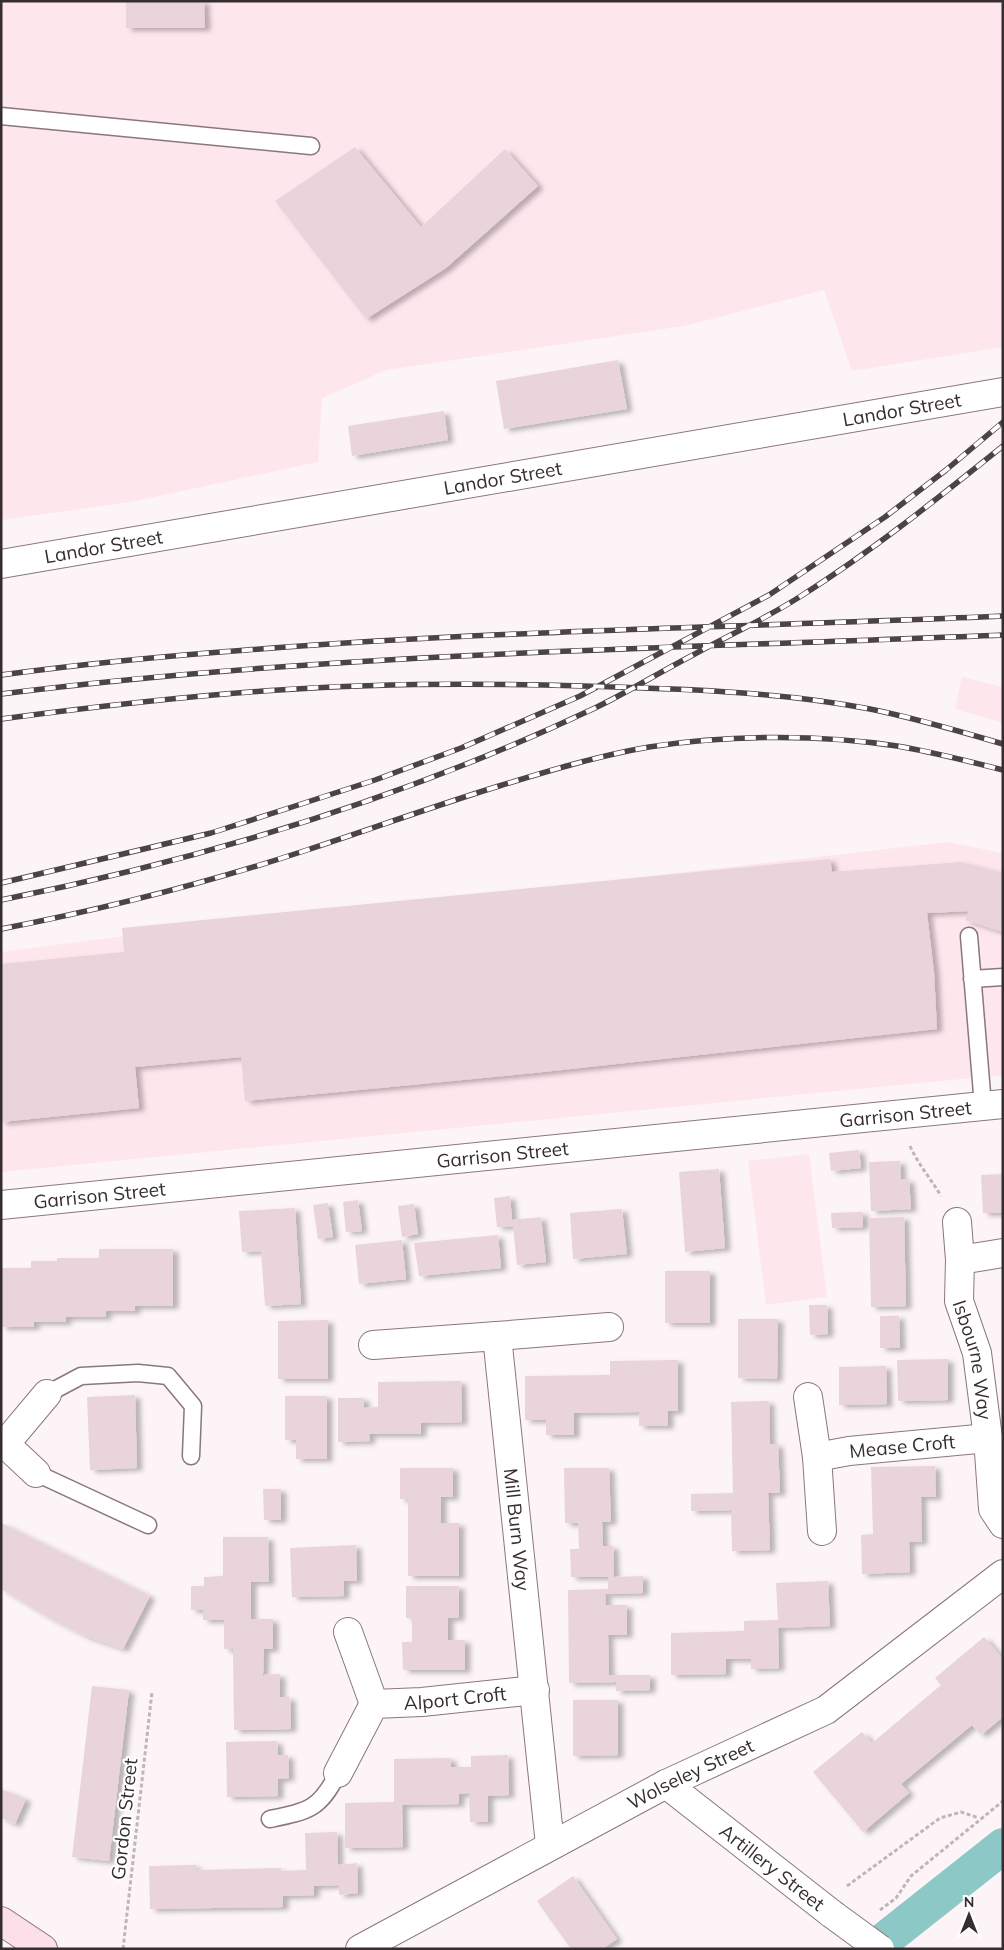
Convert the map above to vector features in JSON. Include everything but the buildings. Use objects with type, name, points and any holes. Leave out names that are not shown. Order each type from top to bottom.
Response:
[{"type":"street","name":"Landor Street","points":[[1,564],[1003,392]]},
{"type":"street","name":"Garrison Street","points":[[1,1205],[993,1105]]},
{"type":"street","name":"Isbourne Way","points":[[956,1222],[960,1260],[959,1301],[977,1353],[988,1438],[993,1510],[1003,1524]]},
{"type":"street","points":[[960,1260],[1003,1252]]},
{"type":"street","points":[[373,1345],[609,1327]]},
{"type":"street","name":"Mill Burn Way","points":[[497,1336],[550,1846]]},
{"type":"street","points":[[36,1473],[3,1443],[47,1394]]},
{"type":"street","points":[[808,1397],[817,1457],[822,1532]]},
{"type":"street","name":"Mease Croft","points":[[817,1457],[849,1451],[988,1438]]},
{"type":"street","name":"Wolseley Street","points":[[374,1946],[550,1846],[666,1784],[826,1710],[1003,1574]]},
{"type":"street","points":[[338,1773],[374,1704],[348,1632]]},
{"type":"street","name":"Alport Croft","points":[[374,1704],[422,1702],[535,1690]]},
{"type":"street","name":"Artillery Street","points":[[666,1784],[880,1949]]},
{"type":"street","points":[[1,1921],[43,1949]]},
{"type":"lane","points":[[1,116],[311,146]]},
{"type":"lane","points":[[968,936],[972,979],[993,1105]]},
{"type":"lane","points":[[972,979],[1003,977]]},
{"type":"lane","points":[[47,1394],[81,1376],[138,1373],[168,1376],[193,1406],[192,1456]]},
{"type":"lane","points":[[36,1473],[148,1525]]},
{"type":"lane","points":[[270,1820],[295,1814],[315,1806],[326,1796],[338,1773]]},
{"type":"path","points":[[903,1114],[907,1139],[917,1161],[928,1174],[956,1222]]},
{"type":"path","name":"Gordon Street","points":[[123,1949],[152,1692]]},
{"type":"path","points":[[874,1915],[896,1898],[911,1876],[1003,1800]]},
{"type":"path","points":[[827,1910],[940,1818],[962,1812],[980,1818]]},
{"type":"shaded area","points":[[1,1],[1003,1],[1003,347],[852,371],[824,290],[684,326],[386,370],[322,398],[318,462],[131,502],[1,520]]},
{"type":"shaded area","points":[[962,677],[1003,687],[1003,723],[955,709]]},
{"type":"shaded area","points":[[948,842],[1003,853],[1003,1075],[1,1172],[1,952]]},
{"type":"shaded area","points":[[809,1154],[827,1297],[766,1305],[748,1161]]},
{"type":"waterway","points":[[873,1949],[1003,1846]]},
{"type":"railway","points":[[1,883],[211,833],[292,807],[375,780],[461,748],[580,696],[769,595],[885,517],[946,470],[1003,422]]},
{"type":"railway","points":[[1,900],[153,865],[229,845],[304,822],[452,770],[595,708],[801,596],[879,543],[1003,446]]},
{"type":"railway","points":[[1,675],[216,652],[342,643],[530,633],[1003,616]]},
{"type":"railway","points":[[1,694],[126,680],[376,661],[501,654],[1003,635]]},
{"type":"railway","points":[[1,719],[140,702],[279,690],[393,685],[545,685],[691,690],[799,698],[870,709],[937,725],[1003,744]]},
{"type":"railway","points":[[1,929],[117,904],[193,884],[307,850],[517,780],[592,759],[649,747],[741,738],[836,739],[910,748],[1003,770]]}]
